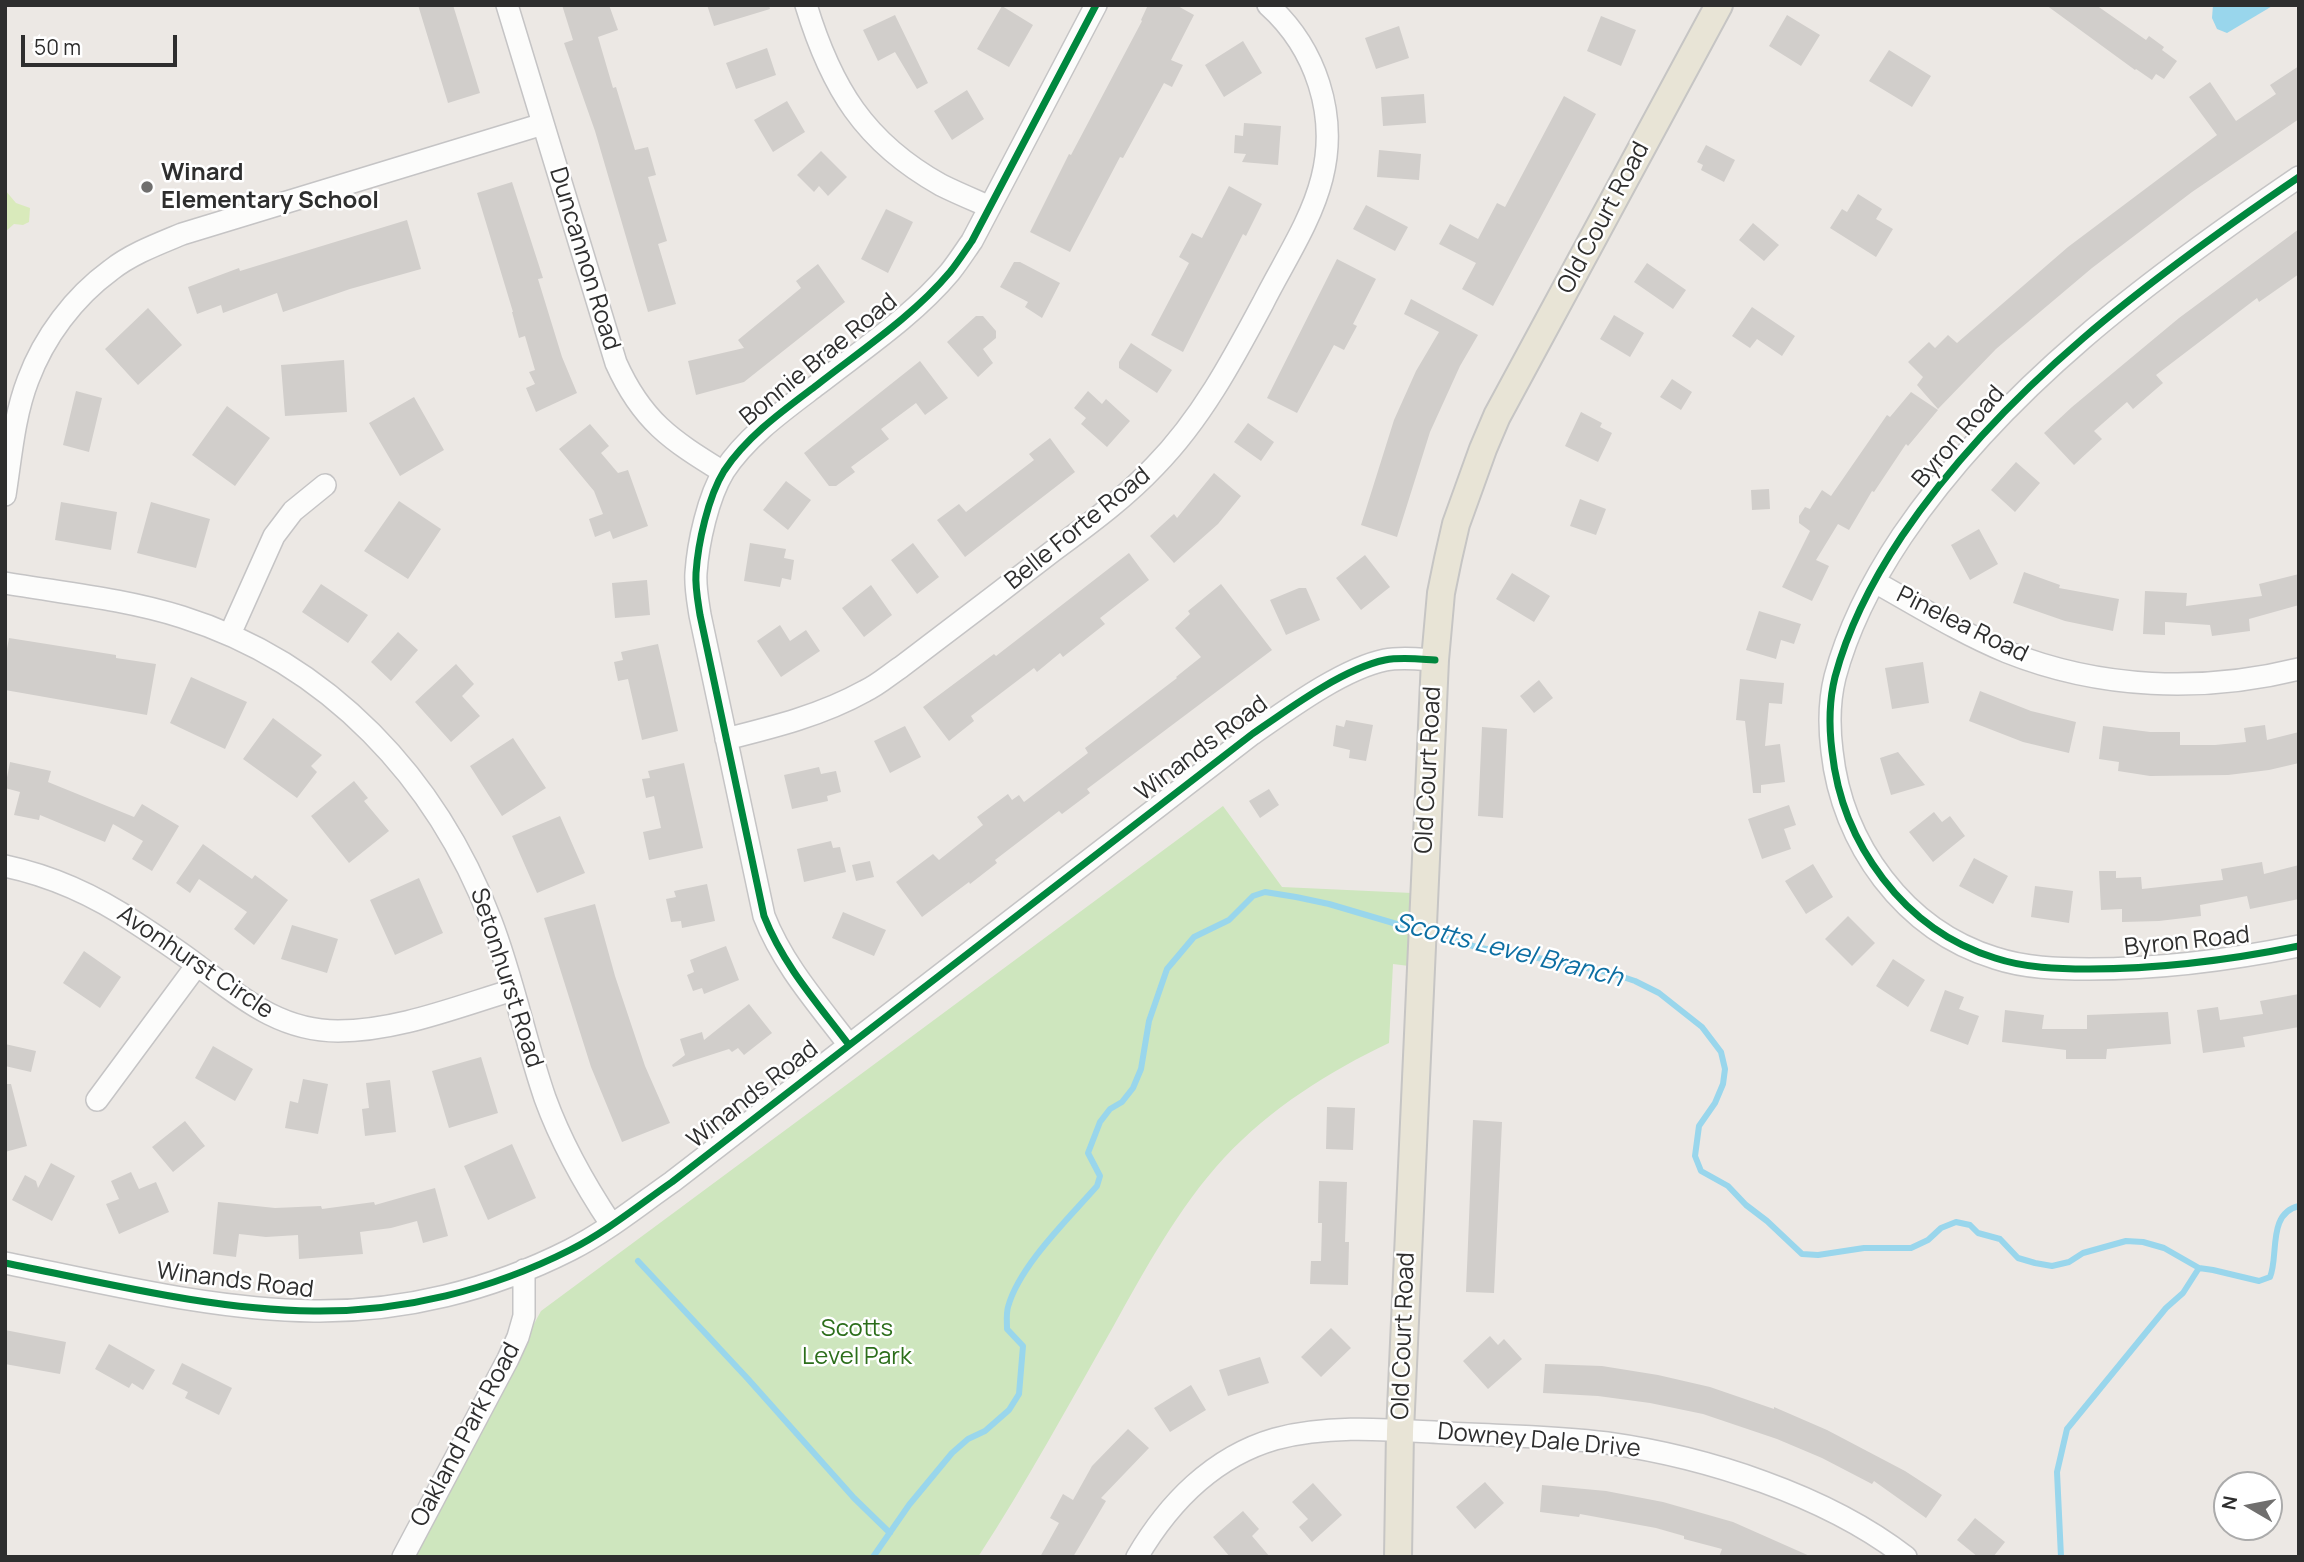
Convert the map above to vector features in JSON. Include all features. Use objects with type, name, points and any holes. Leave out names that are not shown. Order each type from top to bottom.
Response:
[{"type":"main road","name":"Old Court Road","points":[[1398,1557],[1400,1431],[1434,660],[1441,593],[1448,559],[1456,524],[1497,416],[1718,5]]},
{"type":"street","name":"Duncannon Road","points":[[507,5],[616,363],[627,388],[659,428],[680,445],[723,472]]},
{"type":"street","points":[[806,5],[819,48],[834,79],[850,106],[869,128],[916,170],[943,186],[990,207]]},
{"type":"street","name":"Bonnie Brae Road","points":[[849,1045],[787,963],[764,916],[700,615],[696,575],[701,539],[710,504],[723,472],[748,442],[780,412],[927,298],[958,261],[972,241],[1096,5]]},
{"type":"street","name":"Belle Forte Road","points":[[726,739],[828,709],[866,691],[1112,506],[1155,466],[1193,421],[1227,371],[1307,218],[1324,169],[1327,147],[1326,115],[1319,82],[1305,48],[1285,20],[1268,5]]},
{"type":"street","points":[[5,495],[17,419],[33,369],[44,345],[86,291],[112,268],[182,234],[543,124]]},
{"type":"street","name":"Byron Road","points":[[2299,177],[2181,260],[2033,383],[1980,436],[1900,538],[1875,582],[1851,629],[1834,679],[1829,727],[1835,781],[1853,832],[1877,872],[1908,909],[1948,937],[1995,958],[2052,969],[2132,969],[2206,962],[2299,946]]},
{"type":"street","points":[[230,634],[274,536],[293,510],[325,485]]},
{"type":"street","name":"Pinelea Road","points":[[1875,582],[2007,652],[2062,670],[2110,680],[2214,684],[2299,669]]},
{"type":"street","name":"Setonhurst Road","points":[[5,583],[142,606],[230,634],[273,657],[329,695],[384,745],[410,775],[455,843],[473,878],[491,922],[546,1100],[588,1189],[611,1224]]},
{"type":"street","name":"Winands Road","points":[[5,1263],[204,1300],[281,1310],[316,1311],[393,1306],[431,1300],[468,1291],[524,1270],[571,1250],[672,1182],[1240,743],[1290,708],[1335,681],[1385,660],[1434,660]]},
{"type":"street","name":"Avonhurst Circle","points":[[5,866],[50,878],[110,906],[197,965],[245,1002],[273,1017],[302,1026],[335,1031],[368,1029],[404,1022],[513,990]]},
{"type":"street","points":[[97,1100],[197,965]]},
{"type":"street","name":"Oakland Park Road","points":[[402,1557],[518,1337],[524,1316],[524,1270]]},
{"type":"street","name":"Downey Dale Drive","points":[[1137,1557],[1153,1530],[1179,1498],[1206,1474],[1240,1453],[1273,1440],[1309,1432],[1352,1430],[1556,1439],[1663,1452],[1726,1469],[1795,1494],[1845,1519],[1906,1557]]},
{"type":"green space","points":[[5,190],[16,203],[30,208],[29,222],[23,225],[14,224],[5,232]]},
{"type":"green space","name":"Scotts Level Park","points":[[1223,806],[1282,887],[1412,893],[1409,966],[1393,964],[1389,1043],[1322,1079],[1281,1107],[1242,1140],[1207,1177],[1150,1261],[1031,1472],[978,1557],[407,1557],[541,1311]]},
{"type":"water","points":[[2213,5],[2274,5],[2227,33],[2217,29],[2212,18]]},
{"type":"building","points":[[418,5],[453,5],[480,93],[448,103]]},
{"type":"building","points":[[562,5],[609,5],[618,30],[598,37],[635,150],[648,147],[656,175],[648,177],[667,241],[658,244],[676,304],[648,312],[595,131],[564,43],[573,40]]},
{"type":"building","points":[[707,5],[769,5],[770,9],[714,26]]},
{"type":"building","points":[[1148,5],[1176,5],[1194,15],[1171,60],[1183,65],[1172,87],[1164,83],[1123,158],[1120,157],[1070,252],[1030,232]]},
{"type":"building","points":[[2046,5],[2096,5],[2146,40],[2149,36],[2177,61],[2164,79],[2156,74],[2152,80]]},
{"type":"building","points":[[1002,6],[1033,25],[1009,67],[977,49]]},
{"type":"building","points":[[895,15],[928,83],[917,89],[895,52],[878,61],[863,30]]},
{"type":"building","points":[[1787,15],[1820,35],[1801,66],[1769,46]]},
{"type":"building","points":[[1601,16],[1636,30],[1621,66],[1587,51]]},
{"type":"building","points":[[1399,26],[1409,58],[1376,69],[1365,38]]},
{"type":"building","points":[[1243,41],[1262,73],[1224,97],[1205,65]]},
{"type":"building","points":[[767,48],[776,75],[736,89],[726,63]]},
{"type":"building","points":[[1889,50],[1931,76],[1912,107],[1869,81]]},
{"type":"building","points":[[2299,66],[2299,119],[2192,192],[2092,268],[1996,349],[1938,409],[1917,385],[1923,377],[1908,362],[1929,342],[1935,348],[1948,335],[1957,343],[2068,247],[2217,135],[2189,97],[2210,82],[2236,121],[2276,94],[2270,85]]},
{"type":"building","points":[[967,90],[984,119],[952,140],[934,111]]},
{"type":"building","points":[[1424,94],[1426,123],[1383,126],[1381,97]]},
{"type":"building","points":[[1564,96],[1596,114],[1493,306],[1462,289],[1476,263],[1439,244],[1450,224],[1478,239],[1497,203],[1505,207]]},
{"type":"building","points":[[787,101],[805,132],[773,152],[754,120]]},
{"type":"building","points":[[1244,123],[1281,126],[1278,165],[1242,162],[1246,154],[1234,153],[1235,135],[1243,136]]},
{"type":"building","points":[[1706,145],[1735,160],[1724,182],[1701,170],[1703,165],[1697,162]]},
{"type":"building","points":[[1379,150],[1421,154],[1419,180],[1377,177]]},
{"type":"building","points":[[821,151],[847,177],[828,196],[819,186],[814,192],[797,175]]},
{"type":"building","points":[[512,182],[543,278],[538,279],[562,357],[577,393],[536,412],[526,388],[535,384],[529,372],[535,370],[525,336],[519,338],[477,193]]},
{"type":"building","points":[[1229,186],[1262,204],[1246,236],[1243,234],[1183,352],[1151,335],[1189,263],[1179,257],[1192,233],[1202,238]]},
{"type":"building","points":[[1858,194],[1882,209],[1876,219],[1893,229],[1876,257],[1830,228],[1842,209],[1847,212]]},
{"type":"building","points":[[1366,205],[1408,227],[1395,251],[1353,229]]},
{"type":"building","points":[[886,209],[913,222],[888,273],[861,259]]},
{"type":"building","points":[[407,220],[421,269],[283,312],[277,293],[223,313],[221,305],[197,314],[188,287],[239,268],[240,271]]},
{"type":"building","points":[[1753,223],[1779,245],[1764,261],[1739,240]]},
{"type":"building","points":[[2299,229],[2299,274],[2259,302],[2257,298],[2156,375],[2163,383],[2133,409],[2127,402],[2094,431],[2102,439],[2074,465],[2044,433],[2179,318]]},
{"type":"building","points":[[1337,259],[1376,279],[1353,324],[1357,326],[1344,350],[1334,345],[1297,413],[1267,398]]},
{"type":"building","points":[[1014,262],[1020,262],[1060,283],[1042,318],[1025,307],[1028,302],[1000,287]]},
{"type":"building","points":[[1647,263],[1686,290],[1673,309],[1634,282]]},
{"type":"building","points":[[818,264],[845,302],[744,382],[696,395],[688,361],[744,348],[738,340],[801,288],[796,281]]},
{"type":"building","points":[[1411,299],[1478,335],[1460,366],[1430,432],[1397,537],[1361,525],[1394,420],[1416,371],[1439,332],[1404,314]]},
{"type":"building","points":[[1752,307],[1795,336],[1782,356],[1757,339],[1750,348],[1732,336]]},
{"type":"building","points":[[148,308],[182,345],[138,385],[105,349]]},
{"type":"building","points":[[1614,315],[1644,333],[1630,357],[1600,339]]},
{"type":"building","points":[[976,316],[983,316],[996,331],[996,338],[983,349],[993,363],[978,377],[947,342]]},
{"type":"building","points":[[1131,343],[1172,370],[1157,393],[1119,368],[1119,362]]},
{"type":"building","points":[[344,360],[347,412],[285,416],[281,365]]},
{"type":"building","points":[[920,361],[948,398],[925,415],[916,403],[881,429],[889,439],[851,467],[855,472],[836,486],[829,486],[804,453]]},
{"type":"building","points":[[1672,379],[1692,392],[1681,410],[1660,397]]},
{"type":"building","points":[[76,391],[102,398],[89,452],[63,445]]},
{"type":"building","points":[[1088,391],[1102,404],[1106,399],[1130,421],[1107,447],[1081,424],[1086,418],[1074,408]]},
{"type":"building","points":[[1911,392],[1938,410],[1908,446],[1906,444],[1874,492],[1872,491],[1849,530],[1838,524],[1816,560],[1829,566],[1812,601],[1782,587],[1810,531],[1799,523],[1799,516],[1805,507],[1810,509],[1822,490],[1831,496],[1887,415],[1890,417]]},
{"type":"building","points":[[414,397],[444,450],[400,476],[369,423]]},
{"type":"building","points":[[227,406],[270,438],[235,486],[192,455]]},
{"type":"building","points":[[1581,412],[1602,423],[1600,427],[1612,433],[1598,462],[1565,446]]},
{"type":"building","points":[[1248,423],[1274,442],[1261,461],[1234,442]]},
{"type":"building","points":[[590,424],[609,446],[601,453],[618,473],[628,470],[648,526],[613,539],[610,531],[595,537],[589,519],[603,514],[594,491],[559,449]]},
{"type":"building","points":[[1050,438],[1075,472],[965,557],[937,520],[959,504],[966,512],[1034,460],[1029,454]]},
{"type":"building","points":[[2016,462],[2040,483],[2015,512],[1991,490]]},
{"type":"building","points":[[1214,473],[1241,496],[1218,524],[1174,563],[1150,536],[1174,514],[1177,518]]},
{"type":"building","points":[[786,481],[811,500],[788,530],[763,510]]},
{"type":"building","points":[[1769,489],[1770,509],[1752,510],[1751,490]]},
{"type":"building","points":[[1580,499],[1606,509],[1596,535],[1570,526]]},
{"type":"building","points":[[399,501],[441,529],[408,579],[364,551]]},
{"type":"building","points":[[61,502],[117,512],[111,550],[55,540]]},
{"type":"building","points":[[151,502],[210,519],[196,568],[137,553]]},
{"type":"building","points":[[1979,529],[1998,564],[1970,580],[1951,545]]},
{"type":"building","points":[[750,543],[786,549],[784,558],[794,560],[791,580],[782,578],[780,587],[744,581]]},
{"type":"building","points":[[913,543],[939,577],[917,594],[891,560]]},
{"type":"building","points":[[1129,553],[1149,580],[1100,618],[1105,624],[1063,657],[1060,653],[1037,672],[1034,668],[971,716],[974,721],[949,741],[923,707],[994,654],[996,656]]},
{"type":"building","points":[[1365,555],[1390,587],[1361,610],[1336,578]]},
{"type":"building","points":[[2024,572],[2060,585],[2059,588],[2119,599],[2113,631],[2065,621],[2013,603]]},
{"type":"building","points":[[1512,573],[1550,596],[1534,622],[1496,599]]},
{"type":"building","points":[[2299,574],[2299,605],[2249,619],[2250,631],[2212,636],[2210,625],[2165,622],[2165,635],[2143,634],[2145,591],[2187,593],[2186,606],[2262,596],[2259,584]]},
{"type":"building","points":[[647,580],[650,615],[615,618],[612,583]]},
{"type":"building","points":[[321,584],[368,615],[348,643],[302,612]]},
{"type":"building","points":[[1221,584],[1272,650],[1087,789],[1090,793],[1062,814],[1059,811],[995,860],[997,863],[970,884],[969,882],[922,917],[896,882],[933,854],[939,860],[983,825],[977,817],[1008,794],[1012,800],[1019,795],[1024,802],[1088,753],[1085,748],[1201,657],[1175,628],[1190,614],[1188,611]]},
{"type":"building","points":[[871,585],[892,615],[864,637],[842,608]]},
{"type":"building","points":[[1299,588],[1306,588],[1320,620],[1286,635],[1270,600]]},
{"type":"building","points":[[1759,611],[1801,624],[1794,644],[1781,640],[1776,659],[1746,650]]},
{"type":"building","points":[[780,625],[790,641],[806,630],[820,651],[781,677],[757,641]]},
{"type":"building","points":[[398,632],[418,650],[391,681],[371,662]]},
{"type":"building","points":[[9,638],[156,664],[147,715],[5,690],[5,660]]},
{"type":"building","points":[[658,644],[678,731],[642,740],[628,679],[618,681],[614,662],[623,660],[621,652]]},
{"type":"building","points":[[1923,662],[1929,703],[1892,709],[1885,668]]},
{"type":"building","points":[[456,664],[474,684],[462,696],[480,716],[451,742],[415,702]]},
{"type":"building","points":[[191,677],[247,702],[225,749],[170,723]]},
{"type":"building","points":[[1740,679],[1784,683],[1782,704],[1769,703],[1765,746],[1780,744],[1785,782],[1761,785],[1761,793],[1753,793],[1745,721],[1736,720]]},
{"type":"building","points":[[1539,680],[1553,698],[1534,713],[1520,696]]},
{"type":"building","points":[[1980,691],[2031,711],[2076,722],[2069,753],[2023,742],[1969,721]]},
{"type":"building","points":[[273,718],[322,755],[311,766],[317,772],[297,798],[243,759]]},
{"type":"building","points":[[1346,720],[1373,725],[1366,761],[1349,758],[1350,750],[1333,746],[1336,725],[1344,727]]},
{"type":"building","points":[[2265,725],[2267,740],[2299,732],[2299,763],[2228,775],[2150,776],[2118,771],[2119,762],[2099,759],[2103,726],[2150,732],[2180,732],[2180,745],[2215,745],[2246,742],[2244,728]]},
{"type":"building","points":[[905,726],[921,757],[890,773],[874,741]]},
{"type":"building","points":[[1482,727],[1507,729],[1503,818],[1478,816]]},
{"type":"building","points":[[513,738],[546,788],[502,816],[470,766]]},
{"type":"building","points":[[1898,752],[1925,785],[1891,795],[1880,758]]},
{"type":"building","points":[[10,762],[51,771],[48,782],[134,817],[142,804],[179,826],[152,871],[132,859],[143,841],[113,824],[105,842],[40,815],[39,820],[14,815],[20,792],[5,788]]},
{"type":"building","points":[[684,763],[703,848],[649,860],[643,832],[661,828],[654,796],[646,798],[642,779],[650,778],[648,771]]},
{"type":"building","points":[[819,767],[821,774],[836,771],[841,792],[827,796],[828,801],[792,809],[784,775]]},
{"type":"building","points":[[354,781],[368,798],[364,801],[389,831],[349,863],[311,816]]},
{"type":"building","points":[[1269,789],[1279,805],[1260,818],[1249,801]]},
{"type":"building","points":[[1789,805],[1796,825],[1784,829],[1791,849],[1762,859],[1748,819]]},
{"type":"building","points":[[1934,812],[1942,822],[1950,816],[1965,836],[1933,862],[1909,832]]},
{"type":"building","points":[[560,816],[585,873],[537,893],[512,836]]},
{"type":"building","points":[[831,841],[833,848],[840,847],[846,872],[804,882],[797,849]]},
{"type":"building","points":[[203,844],[252,879],[255,875],[288,900],[254,945],[234,929],[247,912],[199,879],[190,893],[176,883]]},
{"type":"building","points":[[1974,858],[2008,876],[1993,904],[1959,886]]},
{"type":"building","points":[[870,861],[874,877],[856,881],[852,865]]},
{"type":"building","points":[[2262,862],[2264,874],[2299,865],[2299,899],[2250,909],[2247,896],[2200,905],[2201,916],[2159,921],[2122,922],[2122,909],[2101,910],[2099,871],[2116,871],[2116,878],[2141,877],[2142,889],[2223,880],[2221,869]]},
{"type":"building","points":[[1813,864],[1833,897],[1806,914],[1785,881]]},
{"type":"building","points":[[419,878],[443,933],[395,955],[370,900]]},
{"type":"building","points":[[707,884],[715,921],[682,928],[681,921],[671,922],[666,899],[676,897],[674,891]]},
{"type":"building","points":[[2035,886],[2073,891],[2069,923],[2031,917]]},
{"type":"building","points":[[595,904],[615,976],[645,1066],[670,1123],[622,1142],[591,1067],[544,918]]},
{"type":"building","points":[[843,912],[886,930],[874,956],[832,938]]},
{"type":"building","points":[[1848,916],[1875,943],[1852,966],[1825,939]]},
{"type":"building","points":[[292,925],[338,939],[327,973],[281,959]]},
{"type":"building","points":[[726,946],[739,980],[704,994],[702,988],[693,991],[687,975],[694,972],[690,960]]},
{"type":"building","points":[[84,951],[121,977],[100,1008],[63,983]]},
{"type":"building","points":[[1893,959],[1925,980],[1908,1007],[1876,986]]},
{"type":"building","points":[[1945,990],[1964,997],[1959,1009],[1979,1016],[1968,1045],[1930,1031]]},
{"type":"building","points":[[2299,994],[2299,1027],[2243,1037],[2245,1047],[2203,1053],[2197,1010],[2218,1007],[2220,1020],[2263,1014],[2260,1001]]},
{"type":"building","points":[[749,1004],[772,1033],[744,1055],[738,1048],[732,1052],[729,1049],[673,1067],[672,1065],[685,1055],[680,1039],[702,1032],[704,1040]]},
{"type":"building","points":[[2005,1010],[2044,1015],[2042,1029],[2087,1029],[2087,1015],[2168,1012],[2171,1044],[2107,1049],[2106,1059],[2066,1059],[2066,1050],[2002,1042]]},
{"type":"building","points":[[5,1044],[36,1051],[31,1072],[5,1066]]},
{"type":"building","points":[[213,1046],[253,1069],[235,1101],[195,1078]]},
{"type":"building","points":[[481,1057],[498,1113],[449,1128],[432,1071]]},
{"type":"building","points":[[303,1079],[328,1084],[318,1134],[285,1128],[290,1101],[298,1103]]},
{"type":"building","points":[[390,1080],[396,1132],[365,1136],[362,1109],[369,1108],[366,1083]]},
{"type":"building","points":[[5,1084],[11,1084],[27,1146],[5,1152]]},
{"type":"building","points":[[1327,1107],[1355,1108],[1353,1150],[1326,1149]]},
{"type":"building","points":[[1473,1120],[1502,1122],[1494,1293],[1466,1292]]},
{"type":"building","points":[[185,1121],[205,1146],[173,1172],[152,1147]]},
{"type":"building","points":[[512,1144],[536,1198],[488,1220],[464,1166]]},
{"type":"building","points":[[51,1163],[75,1176],[52,1221],[12,1200],[25,1175],[36,1181],[38,1188]]},
{"type":"building","points":[[131,1172],[139,1189],[156,1182],[169,1212],[119,1234],[106,1204],[119,1199],[111,1181]]},
{"type":"building","points":[[1319,1181],[1347,1182],[1345,1242],[1349,1242],[1348,1285],[1310,1284],[1311,1261],[1321,1261]]},
{"type":"building","points":[[435,1188],[448,1236],[423,1243],[417,1221],[360,1232],[363,1254],[299,1259],[298,1235],[266,1237],[239,1234],[236,1257],[213,1254],[218,1202],[275,1208],[321,1206],[322,1209],[374,1202],[375,1205]]},
{"type":"building","points":[[1331,1328],[1351,1348],[1321,1377],[1301,1357]]},
{"type":"building","points":[[5,1330],[66,1342],[60,1374],[5,1364]]},
{"type":"building","points":[[1490,1336],[1498,1345],[1504,1339],[1522,1359],[1488,1389],[1463,1361]]},
{"type":"building","points":[[109,1344],[155,1370],[143,1390],[132,1383],[129,1388],[95,1369]]},
{"type":"building","points":[[1260,1357],[1269,1383],[1228,1396],[1219,1370]]},
{"type":"building","points":[[182,1363],[232,1388],[219,1415],[185,1398],[188,1392],[172,1384]]},
{"type":"building","points":[[1545,1364],[1602,1366],[1658,1375],[1710,1387],[1774,1407],[1827,1430],[1905,1471],[1942,1495],[1926,1518],[1874,1481],[1872,1484],[1777,1439],[1703,1414],[1598,1396],[1543,1393]]},
{"type":"building","points":[[1191,1385],[1206,1410],[1170,1432],[1154,1408]]},
{"type":"building","points":[[1128,1429],[1149,1448],[1101,1498],[1106,1501],[1073,1557],[1040,1557],[1059,1523],[1050,1518],[1063,1494],[1073,1500],[1092,1466]]},
{"type":"building","points":[[1485,1482],[1504,1503],[1475,1529],[1456,1507]]},
{"type":"building","points":[[1313,1483],[1342,1515],[1312,1542],[1299,1527],[1308,1519],[1292,1502]]},
{"type":"building","points":[[1542,1485],[1606,1491],[1663,1502],[1733,1522],[1812,1557],[1719,1557],[1722,1549],[1656,1528],[1580,1514],[1579,1517],[1540,1512]]},
{"type":"building","points":[[1243,1511],[1259,1529],[1252,1536],[1270,1557],[1230,1557],[1213,1537]]},
{"type":"building","points":[[1975,1518],[2005,1542],[1993,1557],[1978,1557],[1957,1540]]},
{"type":"waterway","name":"Scotts Level Branch","points":[[873,1557],[909,1505],[952,1453],[968,1439],[985,1431],[1009,1410],[1019,1394],[1023,1346],[1007,1329],[1007,1310],[1014,1291],[1046,1243],[1097,1186],[1100,1176],[1088,1153],[1100,1122],[1133,1088],[1141,1069],[1149,1021],[1167,969],[1194,937],[1229,920],[1253,896],[1265,892],[1329,904],[1417,930]]},
{"type":"waterway","name":"Scotts Level Branch","points":[[1431,934],[1480,948],[1611,973],[1635,981],[1659,993],[1702,1027],[1721,1052],[1725,1069],[1723,1084],[1715,1103],[1699,1126],[1695,1156],[1701,1171],[1728,1186],[1802,1254],[1818,1255],[1864,1248],[1911,1248],[1928,1240],[1941,1228],[1956,1222],[1970,1225],[1978,1233],[2000,1239],[2018,1258],[2035,1263],[2052,1266],[2069,1262],[2083,1253],[2126,1241],[2143,1242],[2164,1248],[2199,1268],[2259,1281],[2270,1277],[2276,1236],[2282,1217],[2299,1206]]},
{"type":"waterway","points":[[638,1261],[854,1498],[890,1533]]},
{"type":"waterway","points":[[2061,1557],[2057,1472],[2067,1429],[2166,1308],[2183,1293],[2199,1268]]},
{"type":"cycle path","points":[[849,1045],[791,968],[764,916],[700,615],[696,573],[705,520],[718,482],[744,446],[779,414],[904,318],[953,268],[972,241],[1096,5]]},
{"type":"cycle path","points":[[2299,177],[2189,254],[2083,338],[2033,383],[1986,431],[1942,482],[1902,536],[1863,604],[1835,677],[1830,723],[1838,785],[1849,819],[1864,850],[1883,879],[1906,905],[1933,927],[1962,945],[2018,964],[2089,969],[2195,963],[2299,946]]},
{"type":"cycle path","points":[[5,1263],[198,1301],[314,1311],[380,1308],[413,1303],[478,1287],[540,1264],[596,1235],[672,1182],[1251,735],[1298,703],[1333,681],[1368,665],[1385,660],[1410,658],[1435,660]]},
{"type":"place","name":"Winard Elementary School","points":[[147,187]]}]
